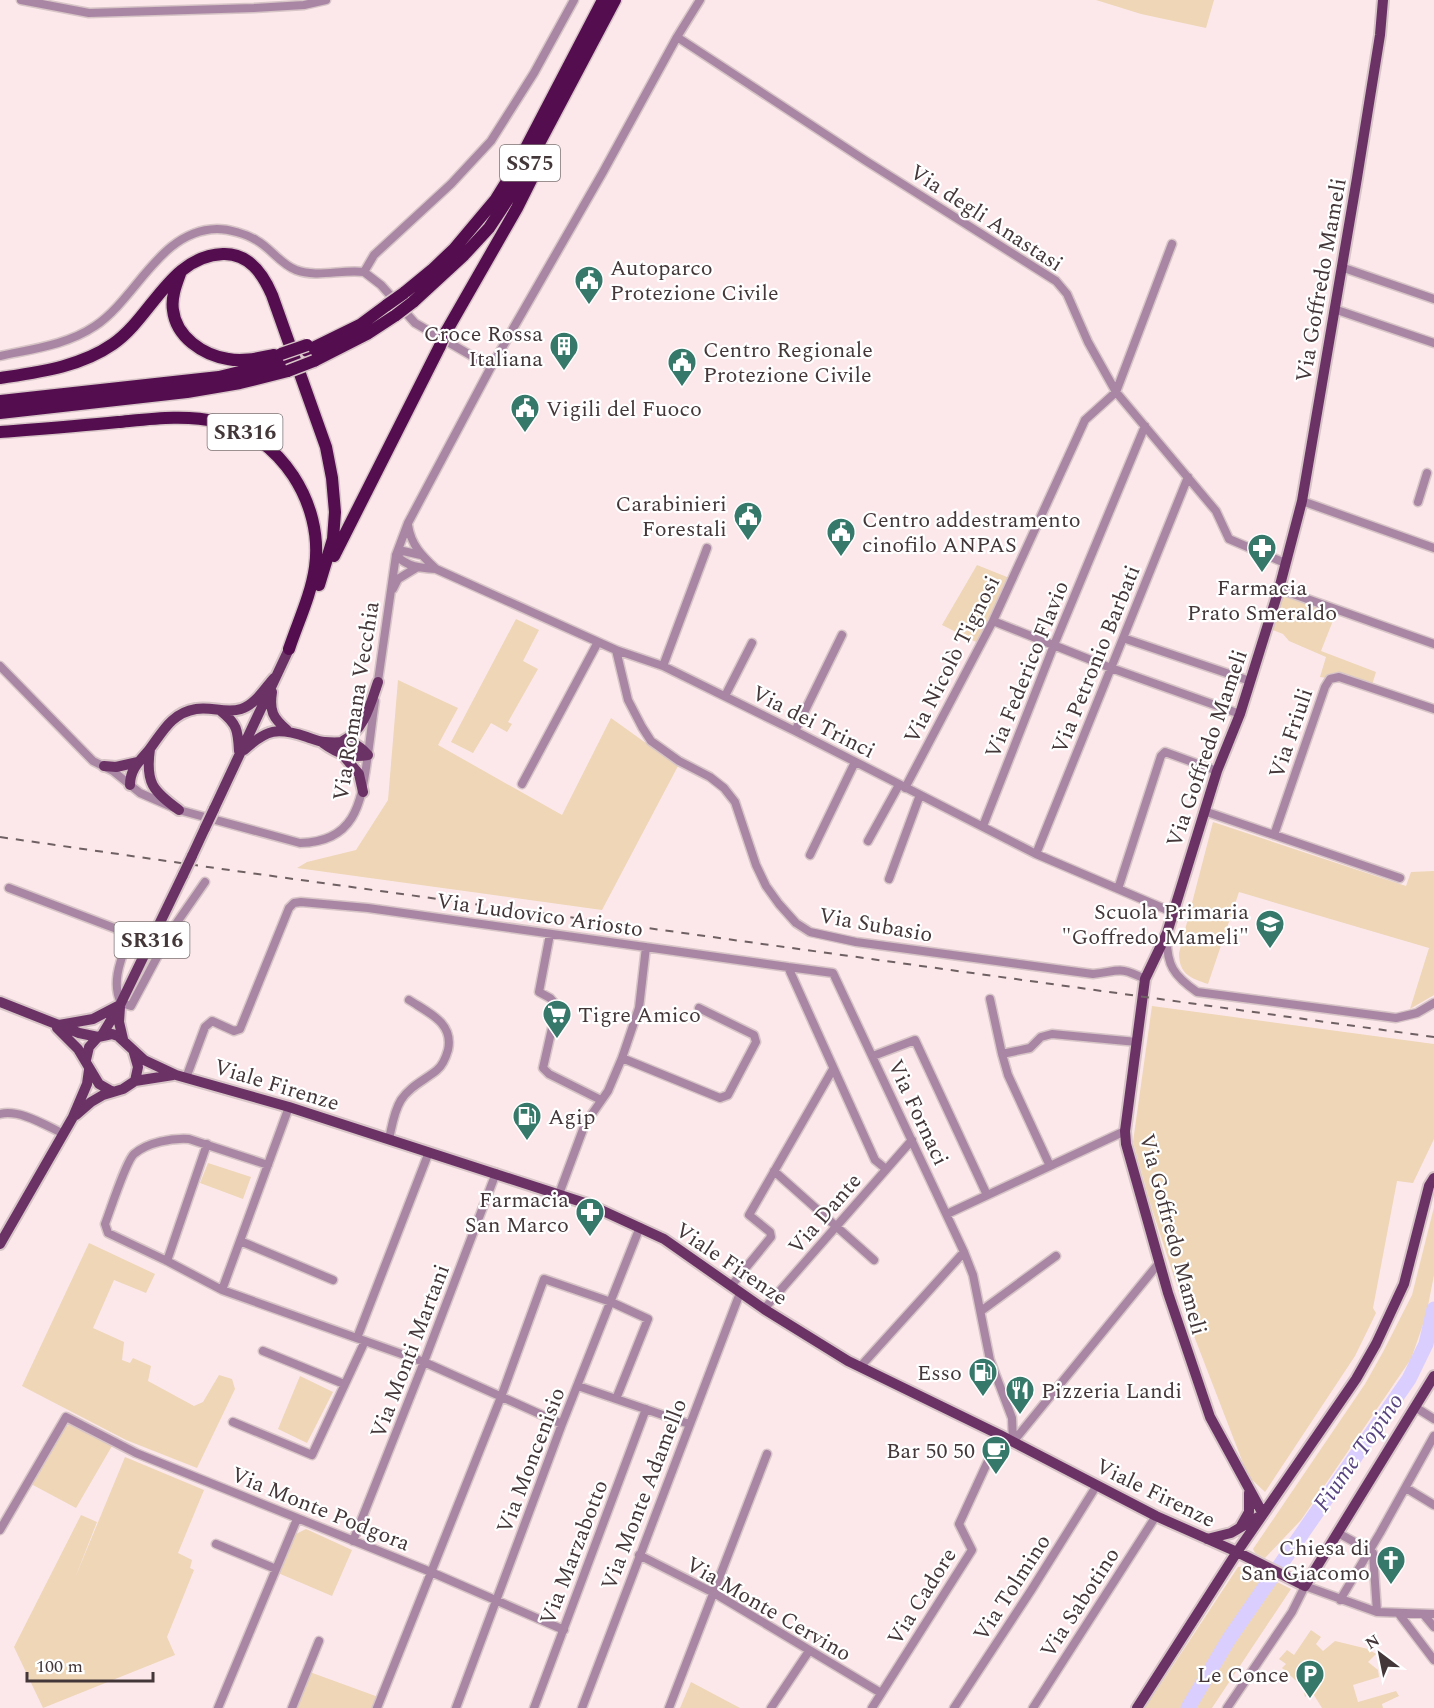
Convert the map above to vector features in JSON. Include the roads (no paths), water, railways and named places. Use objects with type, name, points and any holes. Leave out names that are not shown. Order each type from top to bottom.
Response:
[{"type":"highway","name":"SS75","points":[[0,412],[187,392],[240,383],[284,362],[367,334],[396,315],[432,270],[454,249],[496,200],[517,165],[603,0]]},
{"type":"highway","name":"SS75","points":[[310,352],[360,325],[387,305],[408,298],[464,255],[489,228],[516,187],[560,108],[615,0]]},
{"type":"highway","name":"SR316","points":[[289,649],[466,295],[517,208],[545,152],[560,108]]},
{"type":"highway","name":"SR316","points":[[0,378],[62,366],[95,355],[115,343],[134,327],[171,280],[195,260],[209,254],[227,253],[240,256],[264,276],[326,447],[335,512],[333,539],[319,585]]},
{"type":"highway","points":[[181,270],[172,309],[182,334],[190,341],[210,353],[230,360],[252,359],[284,362],[310,352]]},
{"type":"highway","name":"SS75","points":[[0,401],[219,377],[284,362]]},
{"type":"highway","name":"SR316","points":[[0,432],[195,418],[219,422],[246,432],[267,447],[287,467],[297,482],[310,506],[314,529],[316,556],[312,583],[289,649]]},
{"type":"main road","name":"Via Goffredo Mameli","points":[[1263,1514],[1210,1418],[1159,1263],[1126,1144],[1125,1131],[1145,980],[1167,933],[1217,771],[1240,714],[1279,589],[1302,501],[1380,35],[1383,0]]},
{"type":"main road","name":"SR316","points":[[0,1244],[73,1117],[87,1084],[88,1047],[100,1036],[121,1004],[289,649]]},
{"type":"main road","points":[[130,785],[139,779],[150,749],[160,732],[171,720],[202,708],[234,711],[247,706],[274,678]]},
{"type":"main road","points":[[274,678],[271,712],[275,720],[287,730],[324,742],[342,754],[359,774],[363,792]]},
{"type":"main road","points":[[344,741],[361,727],[378,682]]},
{"type":"main road","points":[[221,711],[234,724],[238,735],[239,754]]},
{"type":"main road","points":[[239,754],[263,734],[287,730]]},
{"type":"main road","points":[[324,742],[351,742],[368,755]]},
{"type":"main road","points":[[342,754],[351,757],[368,755]]},
{"type":"main road","points":[[101,765],[116,767],[143,763]]},
{"type":"main road","points":[[143,763],[154,789],[179,810]]},
{"type":"main road","points":[[0,1002],[79,1034],[100,1036],[112,1034],[123,1039]]},
{"type":"main road","name":"SR316","points":[[121,1004],[119,1022],[123,1039]]},
{"type":"main road","points":[[54,1024],[93,1018],[121,1004]]},
{"type":"main road","points":[[54,1024],[73,1042],[99,1084],[112,1092]]},
{"type":"main road","name":"Viale Firenze","points":[[123,1039],[144,1060],[181,1076],[289,1107],[559,1194],[640,1227],[664,1239],[764,1309],[860,1367],[1000,1434],[1156,1516],[1249,1557],[1310,1588]]},
{"type":"main road","points":[[134,1052],[138,1067],[135,1081]]},
{"type":"main road","name":"Viale Firenze","points":[[112,1092],[123,1089],[135,1081],[181,1076]]},
{"type":"main road","name":"SR316","points":[[73,1117],[91,1102],[112,1092]]},
{"type":"main road","points":[[1137,1708],[1237,1552],[1356,1379],[1392,1313],[1404,1284],[1433,1177]]},
{"type":"main road","points":[[1310,1588],[1338,1533],[1434,1377]]},
{"type":"main road","points":[[1239,1529],[1249,1512],[1248,1490]]},
{"type":"main road","points":[[1207,1539],[1239,1529],[1263,1514]]},
{"type":"street","points":[[21,0],[89,13],[274,7],[304,5],[326,0]]},
{"type":"street","points":[[364,272],[374,255],[452,184],[491,141],[534,73],[574,0]]},
{"type":"street","name":"Via Romana Vecchia","points":[[0,666],[101,765],[151,798],[179,810],[300,843],[311,843],[332,836],[349,823],[363,792],[389,594],[396,555],[408,523],[491,367],[700,0]]},
{"type":"street","name":"Via degli Anastasi","points":[[677,37],[866,161],[1056,281],[1067,294],[1088,342],[1116,392],[1216,512],[1229,539],[1285,563]]},
{"type":"street","points":[[0,356],[53,345],[76,337],[96,326],[120,305],[158,259],[176,243],[195,233],[218,229],[240,233],[257,240],[282,263],[296,270],[308,273],[364,272],[381,285],[415,323],[491,367]]},
{"type":"street","points":[[1116,392],[1172,244]]},
{"type":"street","points":[[1341,267],[1434,299]]},
{"type":"street","points":[[1334,309],[1434,343]]},
{"type":"street","name":"Via Nicolò Tignosi","points":[[868,841],[902,786],[993,621],[1085,420],[1116,392]]},
{"type":"street","name":"Via Federico Flavio","points":[[982,826],[1145,426]]},
{"type":"street","points":[[1418,502],[1427,473]]},
{"type":"street","name":"Via Petronio Barbati","points":[[1036,854],[1188,477]]},
{"type":"street","points":[[1302,501],[1434,548]]},
{"type":"street","name":"Via dei Trinci","points":[[408,523],[410,536],[421,555],[436,569]]},
{"type":"street","points":[[663,666],[707,548]]},
{"type":"street","points":[[396,555],[403,551],[421,555]]},
{"type":"street","name":"Via dei Trinci","points":[[396,555],[416,567],[436,569],[616,650],[663,666],[1036,854],[1172,912]]},
{"type":"street","points":[[389,594],[398,579],[416,567]]},
{"type":"street","points":[[1279,589],[1434,644]]},
{"type":"street","points":[[993,621],[1111,668],[1240,714]]},
{"type":"street","points":[[795,731],[842,635]]},
{"type":"street","points":[[1123,638],[1250,681]]},
{"type":"street","points":[[522,784],[598,642]]},
{"type":"street","points":[[725,696],[752,643]]},
{"type":"street","name":"Via Subasio","points":[[616,650],[628,700],[651,741],[679,761],[710,777],[735,802],[756,865],[766,886],[796,922],[810,932],[856,942],[1093,974],[1116,969],[1128,970],[1145,980]]},
{"type":"street","name":"Via Friuli","points":[[1274,835],[1325,687],[1330,679],[1339,677],[1434,709]]},
{"type":"street","points":[[1118,890],[1161,756],[1165,752],[1217,771]]},
{"type":"street","points":[[810,855],[855,762]]},
{"type":"street","points":[[889,879],[920,795]]},
{"type":"street","points":[[1204,811],[1400,878]]},
{"type":"street","points":[[9,888],[130,934],[120,963],[117,996],[121,1004],[131,1006],[171,931],[205,882]]},
{"type":"street","name":"Via Ludovico Ariosto","points":[[181,1076],[205,1027],[212,1021],[234,1031],[240,1029],[289,908],[294,903],[368,908],[788,967]]},
{"type":"street","points":[[1167,933],[1170,965],[1176,975],[1197,992],[1396,1018],[1417,1013],[1434,1003]]},
{"type":"street","points":[[550,934],[539,992],[550,998],[557,1006],[543,1068],[549,1074],[601,1100]]},
{"type":"street","points":[[559,1194],[585,1124],[608,1091],[622,1058],[639,1008],[646,947]]},
{"type":"street","points":[[788,967],[875,1160],[886,1169]]},
{"type":"street","name":"Via Fornaci","points":[[788,967],[833,973],[873,1056],[973,1275],[990,1360],[1012,1418],[1013,1442]]},
{"type":"street","points":[[990,999],[1008,1075],[1050,1166]]},
{"type":"street","points":[[389,1139],[401,1100],[416,1084],[438,1069],[448,1052],[448,1031],[442,1022],[409,1000]]},
{"type":"street","points":[[622,1058],[720,1098],[728,1095],[756,1042],[754,1035],[699,1008]]},
{"type":"street","points":[[1002,1054],[1030,1048],[1041,1037],[1052,1034],[1137,1042]]},
{"type":"street","points":[[873,1056],[915,1040],[987,1195]]},
{"type":"street","points":[[833,1069],[774,1172],[874,1260]]},
{"type":"street","points":[[222,1290],[289,1107]]},
{"type":"street","points":[[0,1114],[19,1115],[62,1133]]},
{"type":"street","points":[[947,1214],[1125,1131]]},
{"type":"street","points":[[268,1165],[189,1139],[176,1138],[145,1147],[132,1155],[105,1224],[108,1233],[222,1290],[424,1362],[562,1424]]},
{"type":"street","name":"Via Dante","points":[[764,1309],[912,1140]]},
{"type":"street","points":[[167,1261],[207,1144]]},
{"type":"street","points":[[233,1422],[312,1455],[344,1384],[429,1152]]},
{"type":"street","name":"Via Monte Adamello","points":[[582,1708],[689,1424],[736,1290],[771,1237],[770,1232],[749,1215],[774,1172]]},
{"type":"street","name":"Via Monti Martani","points":[[353,1541],[495,1173]]},
{"type":"street","name":"Via Moncenisio","points":[[456,1708],[562,1424],[640,1227]]},
{"type":"street","points":[[240,1241],[333,1280]]},
{"type":"street","points":[[860,1367],[964,1252]]},
{"type":"street","points":[[981,1311],[1056,1256]]},
{"type":"street","points":[[1013,1442],[1159,1263]]},
{"type":"street","points":[[377,1708],[501,1397],[544,1279],[611,1302],[648,1319],[616,1399]]},
{"type":"street","points":[[263,1351],[344,1384]]},
{"type":"street","points":[[578,1386],[689,1424]]},
{"type":"street","points":[[1415,1407],[1434,1419]]},
{"type":"street","name":"Via Marzabotto","points":[[534,1708],[646,1409]]},
{"type":"street","name":"Via Monte Podgora","points":[[0,1530],[66,1417],[136,1453],[431,1572],[564,1630]]},
{"type":"street","name":"Via Cadore","points":[[872,1708],[972,1550],[959,1524],[1000,1434]]},
{"type":"street","points":[[1340,1600],[1434,1436]]},
{"type":"street","points":[[669,1708],[767,1454]]},
{"type":"street","name":"Via Tolmino","points":[[954,1708],[1097,1485]]},
{"type":"street","points":[[1406,1488],[1434,1505]]},
{"type":"street","name":"Via Sabotino","points":[[1033,1708],[1156,1516]]},
{"type":"street","points":[[218,1708],[297,1519]]},
{"type":"street","points":[[1338,1533],[1373,1553],[1377,1612]]},
{"type":"street","points":[[216,1544],[276,1569]]},
{"type":"street","name":"Via Monte Cervino","points":[[639,1556],[714,1593],[881,1693]]},
{"type":"street","points":[[1227,1708],[1310,1588],[1377,1612],[1434,1614]]},
{"type":"street","points":[[1399,1614],[1434,1660]]},
{"type":"street","points":[[1423,1614],[1434,1627]]},
{"type":"street","points":[[292,1708],[319,1641]]},
{"type":"street","points":[[771,1708],[809,1651]]},
{"type":"waterway","name":"Fiume Topino","points":[[1188,1708],[1229,1639],[1409,1379],[1426,1344],[1434,1309]]},
{"type":"railway","points":[[0,837],[1434,1037]]},
{"type":"place","name":"Autoparco Protezione Civile","points":[[589,306]]},
{"type":"place","name":"Croce Rossa Italiana","points":[[564,372]]},
{"type":"place","name":"Centro Regionale Protezione Civile","points":[[682,388]]},
{"type":"place","name":"Vigili del Fuoco","points":[[525,434]]},
{"type":"place","name":"Carabinieri Forestali","points":[[748,542]]},
{"type":"place","name":"Centro addestramento cinofilo ANPAS","points":[[841,558]]},
{"type":"place","name":"Farmacia Prato Smeraldo","points":[[1262,574]]},
{"type":"place","name":"Scuola Primaria \"Goffredo Mameli\"","points":[[1270,950]]},
{"type":"place","name":"Tigre Amico","points":[[557,1040]]},
{"type":"place","name":"Agip","points":[[527,1142]]},
{"type":"place","name":"Farmacia San Marco","points":[[590,1238]]},
{"type":"place","name":"Esso","points":[[983,1398]]},
{"type":"place","name":"Pizzeria Landi","points":[[1020,1416]]},
{"type":"place","name":"Bar 50 50","points":[[996,1476]]},
{"type":"place","name":"Chiesa di San Giacomo","points":[[1391,1586]]},
{"type":"place","name":"Le Conce","points":[[1310,1700]]}]
